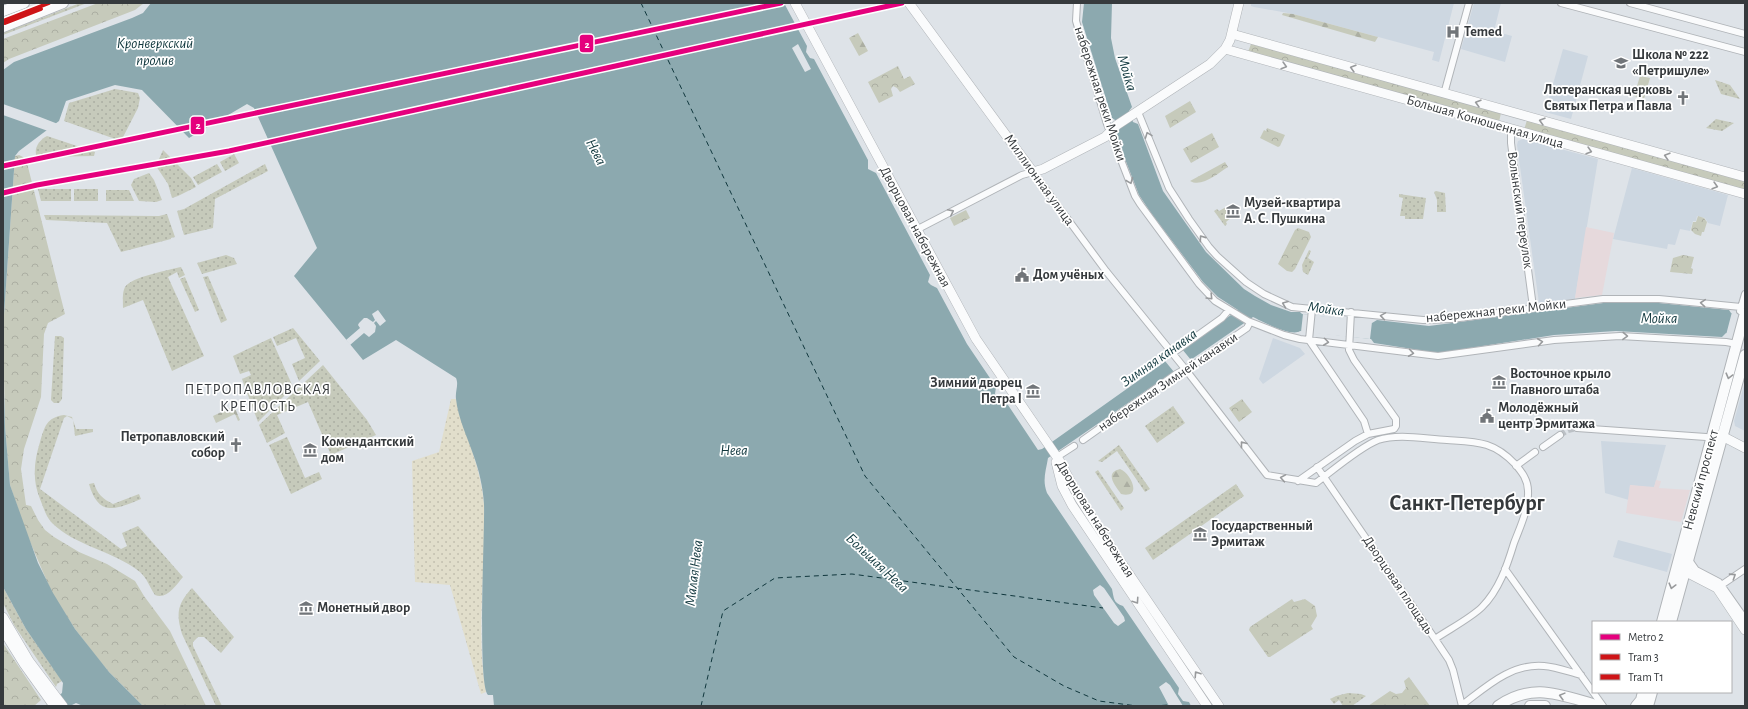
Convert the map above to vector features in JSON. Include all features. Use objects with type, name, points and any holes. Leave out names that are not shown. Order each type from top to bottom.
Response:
[{"type":"main road","points":[[3,11],[24,3]]},
{"type":"main road","points":[[3,27],[63,3]]},
{"type":"main road","name":"Дворцовая набережная","points":[[795,3],[976,340],[1056,456],[1080,499],[1219,706]]},
{"type":"main road","name":"Миллионная улица","points":[[909,3],[1033,172]]},
{"type":"main road","points":[[1033,172],[1043,169],[1105,137],[1113,129],[1210,64],[1225,49],[1232,34],[1240,3]]},
{"type":"main road","name":"Большая Конюшенная улица","points":[[1232,34],[1745,177]]},
{"type":"main road","points":[[1246,56],[1242,52],[1241,44],[1245,39],[1251,40]]},
{"type":"main road","name":"Большая Конюшенная улица","points":[[1225,49],[1745,194]]},
{"type":"main road","name":"Волынский переулок","points":[[1511,129],[1516,113]]},
{"type":"main road","name":"Невский проспект","points":[[1662,621],[1714,436],[1738,342],[1743,313]]},
{"type":"main road","name":"Невский проспект","points":[[1671,621],[1687,564],[1714,436],[1745,355]]},
{"type":"main road","points":[[1714,436],[1745,448]]},
{"type":"main road","name":"Дворцовая набережная","points":[[1056,456],[1062,486],[1072,505],[1207,706]]},
{"type":"main road","points":[[1682,551],[1693,576],[1719,586],[1745,630]]},
{"type":"main road","points":[[3,618],[49,694],[54,706]]},
{"type":"main road","points":[[3,630],[24,664],[49,694],[63,706]]},
{"type":"main road","points":[[1498,706],[1516,696],[1541,691],[1601,706]]},
{"type":"main road","points":[[1636,706],[1641,700],[1643,693]]},
{"type":"main road","points":[[1649,705],[1652,693]]},
{"type":"main road","points":[[1530,706],[1545,706]]},
{"type":"street","name":"набережная реки Мойки","points":[[1077,3],[1076,21],[1135,196],[1199,284],[1215,301],[1249,322]]},
{"type":"street","points":[[1444,94],[1469,3]]},
{"type":"street","points":[[1562,3],[1586,6],[1745,52]]},
{"type":"street","points":[[1630,3],[1745,34]]},
{"type":"street","name":"набережная реки Мойки","points":[[1135,114],[1169,188],[1209,247],[1246,282],[1268,297],[1292,307],[1312,312],[1351,312],[1429,320],[1452,319],[1533,307],[1603,299],[1659,299],[1743,313]]},
{"type":"street","name":"Волынский переулок","points":[[1511,129],[1511,143],[1533,307]]},
{"type":"street","points":[[916,230],[1022,175],[1033,172]]},
{"type":"street","name":"Миллионная улица","points":[[1033,172],[1106,271],[1184,368]]},
{"type":"street","name":"Невский проспект","points":[[1743,313],[1745,294]]},
{"type":"street","name":"набережная Зимней канавки","points":[[1173,354],[1231,312]]},
{"type":"street","points":[[1312,312],[1309,340],[1364,421],[1368,434]]},
{"type":"street","points":[[1298,481],[1355,441],[1368,434],[1394,429],[1397,422],[1354,360],[1349,350],[1351,312]]},
{"type":"street","points":[[1249,322],[1284,335],[1309,340],[1438,356],[1554,340],[1620,336],[1738,342]]},
{"type":"street","name":"набережная Зимней канавки","points":[[1083,440],[1184,368],[1247,328],[1249,322]]},
{"type":"street","points":[[1184,368],[1267,475],[1316,483],[1324,477],[1317,467]]},
{"type":"street","points":[[1577,428],[1714,436]]},
{"type":"street","points":[[1543,447],[1560,435]]},
{"type":"street","name":"Дворцовая площадь","points":[[1394,437],[1484,444],[1497,448],[1516,466],[1526,479],[1528,490],[1527,506],[1505,569],[1495,592],[1481,608],[1435,639],[1324,477],[1369,444],[1378,440],[1394,437]]},
{"type":"street","points":[[1056,456],[1074,446]]},
{"type":"street","points":[[1516,466],[1535,452]]},
{"type":"street","points":[[1505,569],[1592,692]]},
{"type":"street","points":[[1745,569],[1719,586],[1745,619]]},
{"type":"street","points":[[1435,639],[1449,660],[1462,706],[1504,675],[1518,668],[1542,666],[1581,675]]},
{"type":"street","points":[[1593,693],[1601,706]]},
{"type":"shaded area","points":[[1251,3],[1454,3],[1439,62],[1432,60],[1434,52],[1293,14],[1254,7],[1251,6]]},
{"type":"shaded area","points":[[1474,3],[1501,3],[1494,31],[1512,36],[1505,62],[1461,49]]},
{"type":"shaded area","points":[[1563,49],[1588,56],[1571,119],[1545,112]]},
{"type":"shaded area","points":[[1523,139],[1598,159],[1575,299],[1539,303],[1517,145],[1518,141]]},
{"type":"shaded area","points":[[1632,168],[1728,195],[1720,226],[1708,223],[1705,218],[1697,216],[1696,221],[1693,221],[1690,231],[1680,229],[1675,245],[1668,244],[1667,249],[1613,239]]},
{"type":"shaded area","points":[[1586,227],[1614,233],[1602,295],[1575,298]]},
{"type":"shaded area","points":[[1273,338],[1300,348],[1305,354],[1263,384],[1259,379]]},
{"type":"shaded area","points":[[1745,382],[1745,431],[1735,426],[1734,421]]},
{"type":"shaded area","points":[[1601,441],[1666,445],[1654,488],[1630,485],[1629,500],[1605,493]]},
{"type":"shaded area","points":[[1656,480],[1661,481],[1659,488],[1690,490],[1681,522],[1626,513],[1630,485],[1654,487]]},
{"type":"shaded area","points":[[1618,540],[1672,554],[1667,572],[1613,557]]},
{"type":"green space","points":[[80,3],[87,3],[3,35],[3,33]]},
{"type":"green space","points":[[98,3],[144,3],[135,10],[9,59],[3,63],[3,39]]},
{"type":"green space","points":[[1283,13],[1293,14],[1378,37],[1375,42],[1282,15]]},
{"type":"green space","points":[[858,33],[868,51],[859,56],[849,38]]},
{"type":"green space","points":[[1251,44],[1501,113],[1499,122],[1248,52]]},
{"type":"green space","points":[[898,66],[904,79],[910,76],[915,84],[900,92],[893,86],[891,89],[893,96],[879,103],[868,82]]},
{"type":"green space","points":[[1640,76],[1650,78],[1644,99],[1634,96]]},
{"type":"green space","points":[[1715,80],[1730,85],[1740,99],[1721,94]]},
{"type":"green space","points":[[115,89],[138,93],[140,98],[138,108],[121,141],[64,121],[69,103]]},
{"type":"green space","points":[[1190,101],[1196,112],[1170,128],[1165,116]]},
{"type":"green space","points":[[1716,119],[1734,123],[1722,131],[1706,128]]},
{"type":"green space","points":[[1527,120],[1745,180],[1745,191],[1524,130]]},
{"type":"green space","points":[[1267,128],[1285,135],[1280,146],[1278,147],[1260,138],[1264,130],[1266,131]]},
{"type":"green space","points":[[1212,133],[1219,147],[1191,163],[1183,149]]},
{"type":"green space","points":[[47,136],[95,152],[94,156],[37,157],[36,148]]},
{"type":"green space","points":[[163,150],[191,178],[196,187],[172,198],[168,184],[156,166]]},
{"type":"green space","points":[[234,154],[239,163],[225,171],[220,162]]},
{"type":"green space","points":[[19,155],[23,157],[27,163],[65,314],[48,323],[44,334],[41,397],[24,449],[21,469],[26,505],[31,506],[45,530],[54,537],[79,552],[107,564],[135,581],[144,596],[170,631],[206,706],[143,706],[109,672],[75,629],[52,593],[25,530],[10,485],[5,427],[3,329],[15,156]]},
{"type":"green space","points":[[1225,162],[1228,167],[1210,179],[1200,183],[1190,181]]},
{"type":"green space","points":[[217,164],[222,172],[198,185],[193,177]]},
{"type":"green space","points":[[265,164],[268,171],[215,199],[213,228],[184,235],[177,211],[184,209]]},
{"type":"green space","points":[[149,173],[154,180],[162,200],[156,202],[139,201],[131,185],[134,179]]},
{"type":"green space","points":[[38,189],[71,189],[71,201],[41,201]]},
{"type":"green space","points":[[74,189],[98,189],[98,201],[74,201]]},
{"type":"green space","points":[[106,190],[129,190],[134,201],[106,201]]},
{"type":"green space","points":[[1434,192],[1445,193],[1446,212],[1437,212],[1437,200]]},
{"type":"green space","points":[[1399,194],[1426,198],[1423,219],[1405,219],[1405,216],[1400,216],[1403,198],[1399,197]]},
{"type":"green space","points":[[1228,206],[1233,216],[1226,222],[1227,224],[1225,226],[1214,211],[1217,209],[1219,211]]},
{"type":"green space","points":[[966,210],[970,218],[954,226],[950,218]]},
{"type":"green space","points":[[167,214],[175,237],[121,252],[107,223],[46,220],[44,215],[159,216]]},
{"type":"green space","points":[[1698,216],[1704,218],[1707,222],[1701,236],[1695,234],[1691,230],[1693,222],[1696,222]]},
{"type":"green space","points":[[1298,228],[1309,232],[1311,237],[1295,269],[1292,272],[1287,271],[1278,264],[1295,230]]},
{"type":"green space","points":[[1309,250],[1311,251],[1308,258],[1314,262],[1308,275],[1303,272],[1302,265]]},
{"type":"green space","points":[[226,255],[234,258],[237,264],[202,274],[197,263]]},
{"type":"green space","points":[[1683,255],[1694,257],[1691,268],[1693,269],[1692,274],[1670,272],[1673,258]]},
{"type":"green space","points":[[181,267],[185,275],[179,278],[177,272],[168,277],[204,356],[172,371],[143,300],[123,308],[123,294],[125,287],[135,280],[151,274]]},
{"type":"green space","points":[[208,276],[227,320],[221,323],[203,277]]},
{"type":"green space","points":[[185,277],[199,310],[195,312],[180,279]]},
{"type":"green space","points":[[293,328],[320,361],[299,381],[292,364],[305,358],[296,338],[277,346],[273,337]]},
{"type":"green space","points":[[55,336],[61,336],[64,338],[62,399],[59,403],[54,403],[51,400]]},
{"type":"green space","points":[[271,338],[293,387],[258,422],[242,379],[251,375],[249,371],[240,374],[233,356]]},
{"type":"green space","points":[[323,365],[367,420],[376,435],[331,455],[308,402],[277,415],[285,433],[267,443],[259,425]]},
{"type":"green space","points":[[1242,399],[1252,412],[1239,422],[1229,408]]},
{"type":"green space","points":[[234,406],[240,420],[238,421],[235,414],[216,423],[213,416]]},
{"type":"green space","points":[[1173,406],[1185,423],[1157,443],[1145,426]]},
{"type":"green space","points":[[64,415],[72,417],[73,419],[67,416],[64,418],[40,489],[121,549],[127,546],[122,533],[138,526],[183,577],[167,594],[159,596],[155,595],[147,580],[140,572],[119,559],[83,543],[61,531],[48,518],[37,492],[35,478],[36,456],[43,431],[47,424],[53,418]]},
{"type":"green space","points":[[73,421],[76,429],[93,429],[93,432],[75,436]]},
{"type":"green space","points":[[287,437],[305,478],[319,472],[322,479],[291,494],[269,445]]},
{"type":"green space","points":[[1119,445],[1150,489],[1145,492],[1117,451],[1102,462],[1098,461]]},
{"type":"green space","points":[[1120,469],[1128,475],[1133,485],[1132,493],[1128,495],[1121,494],[1112,480],[1113,473]]},
{"type":"green space","points":[[1098,470],[1124,508],[1121,511],[1095,472]]},
{"type":"green space","points":[[94,483],[101,496],[113,504],[139,494],[141,499],[116,508],[103,506],[93,495],[89,484]]},
{"type":"green space","points":[[1236,484],[1244,496],[1153,560],[1145,548]]},
{"type":"green space","points":[[3,587],[26,629],[62,681],[57,684],[56,687],[14,625],[3,603]]},
{"type":"green space","points":[[192,588],[234,637],[221,653],[204,637],[198,637],[193,642],[193,646],[222,706],[216,706],[180,627],[179,610],[183,599]]},
{"type":"green space","points":[[1292,599],[1294,602],[1305,599],[1315,606],[1317,616],[1311,626],[1313,629],[1268,657],[1249,630],[1250,627]]},
{"type":"green space","points":[[3,643],[41,700],[34,706],[3,706]]},
{"type":"green space","points":[[1409,677],[1430,706],[1368,706],[1390,691],[1396,694],[1402,693],[1406,688],[1404,681]]},
{"type":"green space","points":[[1348,693],[1366,696],[1352,706],[1343,706],[1339,700],[1334,704],[1330,699],[1336,696]]},
{"type":"sand","points":[[451,399],[456,399],[480,477],[484,504],[481,646],[486,692],[481,694],[450,585],[415,582],[412,461],[439,452]]},
{"type":"water","name":"Нева","points":[[151,3],[784,3],[807,46],[806,52],[810,58],[814,59],[868,160],[868,169],[876,173],[930,275],[928,282],[937,288],[967,344],[996,387],[995,394],[1004,399],[1038,450],[1042,449],[1238,310],[1218,297],[1203,282],[1139,195],[1116,136],[1119,131],[1115,120],[1112,118],[1082,22],[1084,3],[1112,3],[1111,38],[1115,58],[1132,107],[1129,111],[1133,122],[1138,124],[1163,191],[1206,252],[1244,289],[1271,305],[1291,312],[1300,312],[1302,314],[1372,323],[1377,320],[1429,326],[1603,303],[1659,303],[1729,310],[1731,313],[1745,317],[1745,339],[1726,333],[1722,337],[1616,331],[1554,335],[1438,353],[1374,343],[1371,339],[1300,331],[1284,331],[1253,317],[1048,458],[1045,471],[1047,493],[1112,589],[1116,602],[1123,606],[1179,688],[1178,694],[1183,701],[1189,702],[1191,706],[494,706],[493,695],[488,695],[485,684],[483,664],[482,606],[484,504],[482,485],[459,413],[456,399],[456,378],[396,340],[363,360],[294,276],[317,248],[254,108],[247,104],[189,138],[142,90],[115,85],[66,101],[59,121],[19,151],[15,156],[3,329],[3,70],[14,62],[132,18],[143,13]]},
{"type":"water","points":[[3,359],[5,427],[10,485],[38,563],[53,593],[75,629],[109,672],[143,706],[83,706],[76,703],[70,706],[45,706],[62,693],[63,683],[26,629],[3,587]]},
{"type":"pier","points":[[798,44],[811,69],[805,72],[792,48]]},
{"type":"pier","points":[[3,104],[58,124],[48,131],[3,115]]},
{"type":"pier","points":[[378,310],[386,321],[380,326],[376,321],[374,323],[376,326],[375,332],[369,337],[364,333],[350,345],[346,340],[360,328],[358,325],[359,323],[364,318],[367,318],[373,322],[375,320],[372,314]]},
{"type":"pier","points":[[1732,312],[1745,315],[1745,340],[1726,335]]},
{"type":"pier","points":[[1303,314],[1372,322],[1370,339],[1301,332]]},
{"type":"pier","points":[[1182,349],[1191,360],[1174,372],[1165,361]]},
{"type":"pier","points":[[1100,585],[1104,588],[1124,617],[1125,621],[1118,626],[1114,623],[1094,595],[1093,590]]},
{"type":"pier","points":[[1166,682],[1170,685],[1183,706],[1169,706],[1159,687]]},
{"type":"ferry route","points":[[641,3],[865,476],[1014,657],[1064,686],[1099,701],[1137,706]]},
{"type":"ferry route","points":[[701,706],[723,611],[775,578],[852,574],[1103,608]]},
{"type":"ferry route","points":[[1153,706],[1169,705]]},
{"type":"tunnel","points":[[1560,435],[1568,430],[1577,428]]},
{"type":"metro line","name":"2","points":[[3,166],[781,3]]},
{"type":"metro line","name":"2","points":[[3,193],[37,185],[229,151],[902,3]]},
{"type":"tram line","name":"3","points":[[3,21],[49,3]]},
{"type":"tram line","name":"Т1","points":[[5,23],[41,9]]},
{"type":"place","name":"Temed","points":[[1453,32]]},
{"type":"place","name":"Школа № 222 «Петришуле»","points":[[1621,63]]},
{"type":"place","name":"Лютеранская церковь Святых Петра и Павла","points":[[1683,98]]},
{"type":"place","name":"Музей-квартира А. С. Пушкина","points":[[1233,211]]},
{"type":"place","name":"Дом учёных","points":[[1022,275]]},
{"type":"place","name":"Восточное крыло Главного штаба","points":[[1499,382]]},
{"type":"place","name":"Зимний дворец Петра I","points":[[1033,391]]},
{"type":"place","name":"Молодёжный центр Эрмитажа","points":[[1487,416]]},
{"type":"place","name":"Петропавловский собор","points":[[236,445]]},
{"type":"place","name":"Комендантский дом","points":[[310,450]]},
{"type":"place","name":"Государственный Эрмитаж","points":[[1200,534]]},
{"type":"place","name":"Монетный двор","points":[[306,608]]},
{"type":"district","name":"ПЕТРОПАВЛОВСКАЯ КРЕПОСТЬ","points":[[258,398]]},
{"type":"district","name":"Санкт-Петербург","points":[[1467,503]]},
{"type":"water label","name":"Кронверкский пролив","points":[[155,52]]},
{"type":"water label","name":"Мойка","points":[[1127,73]]},
{"type":"water label","name":"Мойка","points":[[1326,309]]},
{"type":"water label","name":"Мойка","points":[[1659,318]]},
{"type":"water label","name":"Зимняя канавка","points":[[1159,358]]},
{"type":"water label","name":"Большая Нева","points":[[877,563]]},
{"type":"water label","name":"Малая Нева","points":[[694,573]]}]
